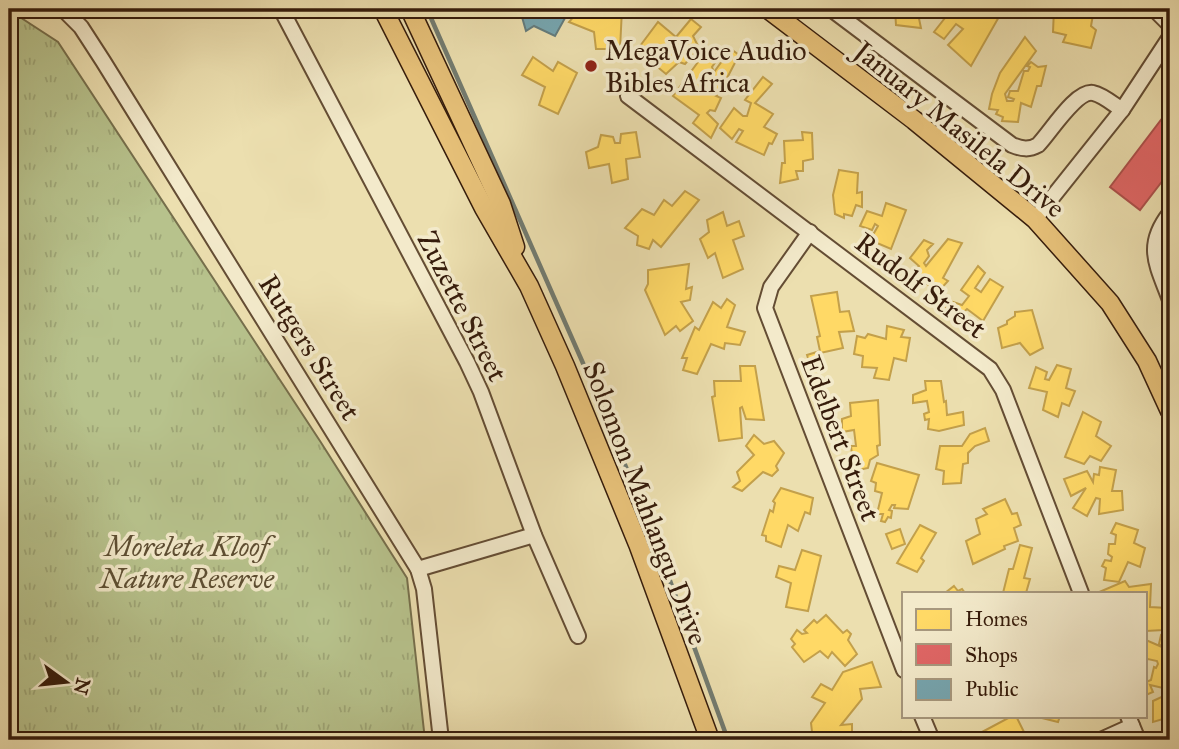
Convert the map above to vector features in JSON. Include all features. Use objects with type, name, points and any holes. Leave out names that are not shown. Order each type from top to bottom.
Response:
[{"type":"main road","name":"Solomon Mahlangu Drive","points":[[383,9],[484,208],[529,286]]},
{"type":"main road","name":"Solomon Mahlangu Drive","points":[[410,9],[500,204],[529,286],[609,472],[710,740]]},
{"type":"main road","name":"January Masilela Drive","points":[[768,9],[914,120],[1035,219],[1110,303],[1147,361],[1170,411]]},
{"type":"street","name":"Rutgers Street","points":[[63,9],[81,27],[103,61],[418,569],[424,589],[441,740]]},
{"type":"street","name":"Zuzette Street","points":[[281,9],[467,362],[534,535],[578,636]]},
{"type":"street","name":"January Masilela Drive","points":[[831,9],[1012,145],[1023,149],[1032,149],[1038,145],[1078,96],[1090,92],[1122,110]]},
{"type":"street","points":[[1154,9],[1170,25]]},
{"type":"street","points":[[1035,219],[1122,110],[1170,37]]},
{"type":"street","name":"Rudolf Street","points":[[628,96],[990,369],[1003,390],[1081,592]]},
{"type":"street","points":[[1170,213],[1154,243],[1154,257],[1170,300]]},
{"type":"street","name":"Edelbert Street","points":[[810,232],[771,287],[765,308],[902,665]]},
{"type":"street","points":[[418,569],[534,535]]},
{"type":"street","points":[[923,718],[932,740]]},
{"type":"street","points":[[1101,740],[1130,721],[1138,740]]},
{"type":"green space","name":"Moreleta Kloof Nature Reserve","points":[[9,10],[58,42],[407,578],[425,740],[9,740]]},
{"type":"building: Homes","points":[[580,9],[622,9],[620,49],[596,49],[594,32],[569,22]]},
{"type":"building: Homes","points":[[895,9],[917,9],[921,28],[896,25]]},
{"type":"building: Homes","points":[[952,9],[966,9],[975,16],[980,9],[992,9],[1000,15],[971,66],[948,45],[963,29],[956,24],[944,39],[934,32]]},
{"type":"building: Homes","points":[[1054,9],[1094,9],[1091,26],[1096,30],[1091,48],[1063,42],[1066,35],[1053,32]]},
{"type":"building: Homes","points":[[691,19],[701,27],[693,36],[699,48],[685,64],[679,62],[666,74],[637,50],[658,22],[676,37]]},
{"type":"building: Homes","points":[[1025,37],[1036,51],[1005,94],[1007,101],[1013,101],[1014,99],[1008,97],[1010,91],[1018,91],[1024,71],[1028,71],[1030,67],[1027,66],[1031,62],[1038,67],[1046,66],[1041,86],[1037,86],[1031,107],[1021,103],[1018,122],[1002,121],[1003,117],[996,114],[998,110],[989,109],[992,94],[1000,73]]},
{"type":"building: Homes","points":[[731,49],[739,55],[725,82],[729,87],[725,93],[722,90],[716,96],[721,98],[715,111],[710,110],[707,113],[718,124],[711,138],[693,123],[699,115],[673,96],[701,58],[706,60],[711,55],[717,60],[712,67],[714,72]]},
{"type":"building: Homes","points":[[533,57],[553,71],[558,62],[577,73],[558,114],[539,105],[545,87],[522,75]]},
{"type":"building: Homes","points":[[763,77],[772,84],[755,103],[773,114],[764,127],[777,134],[764,155],[736,142],[743,131],[739,129],[732,139],[720,128],[734,108],[747,116],[751,103],[745,100]]},
{"type":"building: Homes","points":[[636,132],[640,157],[626,159],[628,179],[612,183],[609,164],[589,168],[586,152],[598,147],[601,135],[613,137],[615,143],[620,143],[621,134]]},
{"type":"building: Homes","points":[[802,132],[812,133],[813,159],[803,161],[803,171],[796,171],[798,179],[780,183],[782,163],[785,163],[784,141],[803,140]]},
{"type":"building: Homes","points":[[839,170],[858,173],[857,193],[862,192],[862,207],[856,205],[852,216],[844,214],[844,218],[835,214],[833,195]]},
{"type":"building: Homes","points":[[685,191],[699,200],[661,247],[653,240],[649,249],[637,245],[638,236],[625,228],[642,209],[654,215],[664,200],[672,206]]},
{"type":"building: Homes","points":[[886,203],[906,210],[891,249],[870,240],[878,226],[875,224],[872,230],[860,226],[867,211],[882,216]]},
{"type":"building: Homes","points":[[723,212],[727,226],[739,221],[744,236],[733,240],[743,269],[723,278],[715,253],[708,258],[700,239],[709,232],[707,220]]},
{"type":"building: Homes","points":[[948,239],[962,243],[943,278],[948,281],[938,292],[923,281],[919,284],[909,278],[919,266],[910,258],[924,240],[933,244],[927,250],[929,256],[924,263],[926,266]]},
{"type":"building: Homes","points":[[689,264],[686,289],[692,287],[690,300],[681,302],[693,321],[680,331],[676,326],[665,335],[645,290],[648,270]]},
{"type":"building: Homes","points":[[978,266],[985,273],[975,288],[981,292],[990,279],[1003,287],[983,321],[967,309],[957,318],[943,312],[950,301],[962,305],[969,296],[961,290]]},
{"type":"building: Homes","points":[[837,292],[840,312],[849,311],[854,331],[839,332],[843,348],[820,353],[824,366],[811,368],[807,355],[820,351],[817,337],[820,336],[811,296]]},
{"type":"building: Homes","points":[[727,299],[735,305],[727,327],[745,332],[740,345],[725,343],[724,349],[711,344],[697,374],[683,370],[687,358],[682,358],[695,327],[699,330],[713,302],[721,308]]},
{"type":"building: Homes","points":[[1032,310],[1043,348],[1030,355],[1020,343],[1002,348],[998,328],[1007,324],[1007,321],[1015,316],[1015,312]]},
{"type":"building: Homes","points":[[887,326],[904,330],[901,337],[910,338],[906,361],[894,358],[889,380],[874,378],[877,368],[862,367],[863,356],[854,354],[857,336],[865,338],[868,334],[886,339]]},
{"type":"building: Homes","points":[[1057,365],[1071,369],[1066,388],[1075,391],[1069,406],[1062,403],[1058,417],[1043,410],[1047,392],[1029,388],[1036,367],[1047,372],[1045,379],[1049,380]]},
{"type":"building: Homes","points":[[740,366],[755,366],[764,420],[746,419],[742,407],[742,438],[719,441],[712,397],[715,396],[714,381],[741,381]]},
{"type":"building: Homes","points":[[925,381],[941,381],[947,415],[963,412],[964,425],[939,431],[928,429],[929,419],[925,420],[924,414],[929,412],[927,401],[913,403],[913,395],[926,390]]},
{"type":"building: Homes","points":[[878,400],[878,455],[870,460],[868,468],[854,471],[851,446],[856,446],[854,430],[842,432],[842,419],[851,416],[850,403]]},
{"type":"building: Homes","points":[[1083,412],[1101,422],[1096,436],[1111,446],[1101,461],[1090,456],[1084,464],[1065,457]]},
{"type":"building: Homes","points":[[985,428],[989,441],[975,446],[968,453],[968,463],[963,464],[961,483],[943,484],[944,471],[936,469],[940,446],[962,446],[970,434]]},
{"type":"building: Homes","points":[[754,435],[764,444],[774,441],[784,453],[776,466],[778,470],[772,476],[763,472],[742,491],[733,487],[740,481],[737,472],[754,455],[746,446]]},
{"type":"building: Homes","points":[[877,463],[919,475],[908,509],[894,508],[895,505],[892,505],[889,510],[892,511],[891,518],[888,517],[885,522],[881,521],[883,514],[877,514],[882,493],[875,491],[876,483],[871,481]]},
{"type":"building: Homes","points":[[1100,467],[1116,470],[1112,491],[1122,491],[1123,510],[1099,514],[1100,499],[1096,498],[1087,516],[1073,508],[1086,488],[1071,496],[1064,479],[1087,471],[1093,482],[1094,474],[1099,475]]},
{"type":"building: Homes","points":[[781,488],[813,498],[810,514],[805,512],[798,531],[788,525],[781,547],[766,541],[766,536],[762,535],[770,510],[773,512],[773,501]]},
{"type":"building: Homes","points":[[1005,499],[1012,514],[1017,513],[1021,525],[1014,528],[1018,541],[973,564],[966,541],[980,534],[976,519],[987,514],[983,509]]},
{"type":"building: Homes","points":[[1116,523],[1138,530],[1134,543],[1145,548],[1140,567],[1128,562],[1119,582],[1104,580],[1106,568],[1102,566],[1105,560],[1111,561],[1112,557],[1108,554],[1109,544],[1115,544],[1116,535],[1111,533]]},
{"type":"building: Homes","points":[[920,525],[936,533],[921,558],[924,561],[917,572],[897,563]]},
{"type":"building: Homes","points":[[900,529],[905,544],[892,549],[886,534]]},
{"type":"building: Homes","points":[[1020,545],[1032,548],[1024,578],[1030,579],[1026,592],[1003,592],[1009,569],[1013,569]]},
{"type":"building: Homes","points":[[802,550],[821,556],[808,611],[786,607],[791,583],[776,577],[779,566],[795,570]]},
{"type":"building: Homes","points":[[1125,581],[1129,587],[1151,584],[1150,607],[1167,608],[1163,630],[1148,631],[1148,592],[1099,592]]},
{"type":"building: Homes","points":[[954,586],[958,591],[962,589],[964,592],[946,592]]},
{"type":"building: Homes","points":[[826,615],[843,633],[847,630],[851,634],[848,640],[857,654],[845,666],[832,652],[828,658],[820,651],[804,662],[792,647],[795,644],[791,639],[797,630],[802,634],[807,633],[804,630],[814,620],[817,623]]},
{"type":"building: Homes","points":[[1164,633],[1170,634],[1170,685],[1163,684],[1163,688],[1150,685],[1153,692],[1148,694],[1148,681],[1158,664],[1157,661],[1148,659],[1148,641],[1162,647],[1159,644],[1161,635],[1164,636]]},
{"type":"building: Homes","points":[[872,662],[881,687],[860,689],[862,699],[841,725],[852,724],[852,739],[813,740],[811,723],[825,703],[812,697],[821,684],[832,690],[843,672]]},
{"type":"building: Homes","points":[[1170,693],[1170,717],[1153,722],[1153,701]]},
{"type":"building: Homes","points":[[1008,718],[1017,718],[1028,740],[967,740]]},
{"type":"building: Homes","points":[[1042,718],[1059,718],[1058,722]]},
{"type":"building: Homes","points":[[900,732],[897,740],[872,740]]},
{"type":"building: Shops","points":[[1170,108],[1170,171],[1140,210],[1110,187]]},
{"type":"building: Public","points":[[512,9],[570,9],[555,36],[534,26],[526,31],[520,10],[512,13]]},
{"type":"waterway","points":[[427,9],[586,370],[649,523],[728,740]]},
{"type":"waterway","points":[[9,735],[11,740]]},
{"type":"place","name":"MegaVoice Audio Bibles Africa","points":[[591,66]]}]
